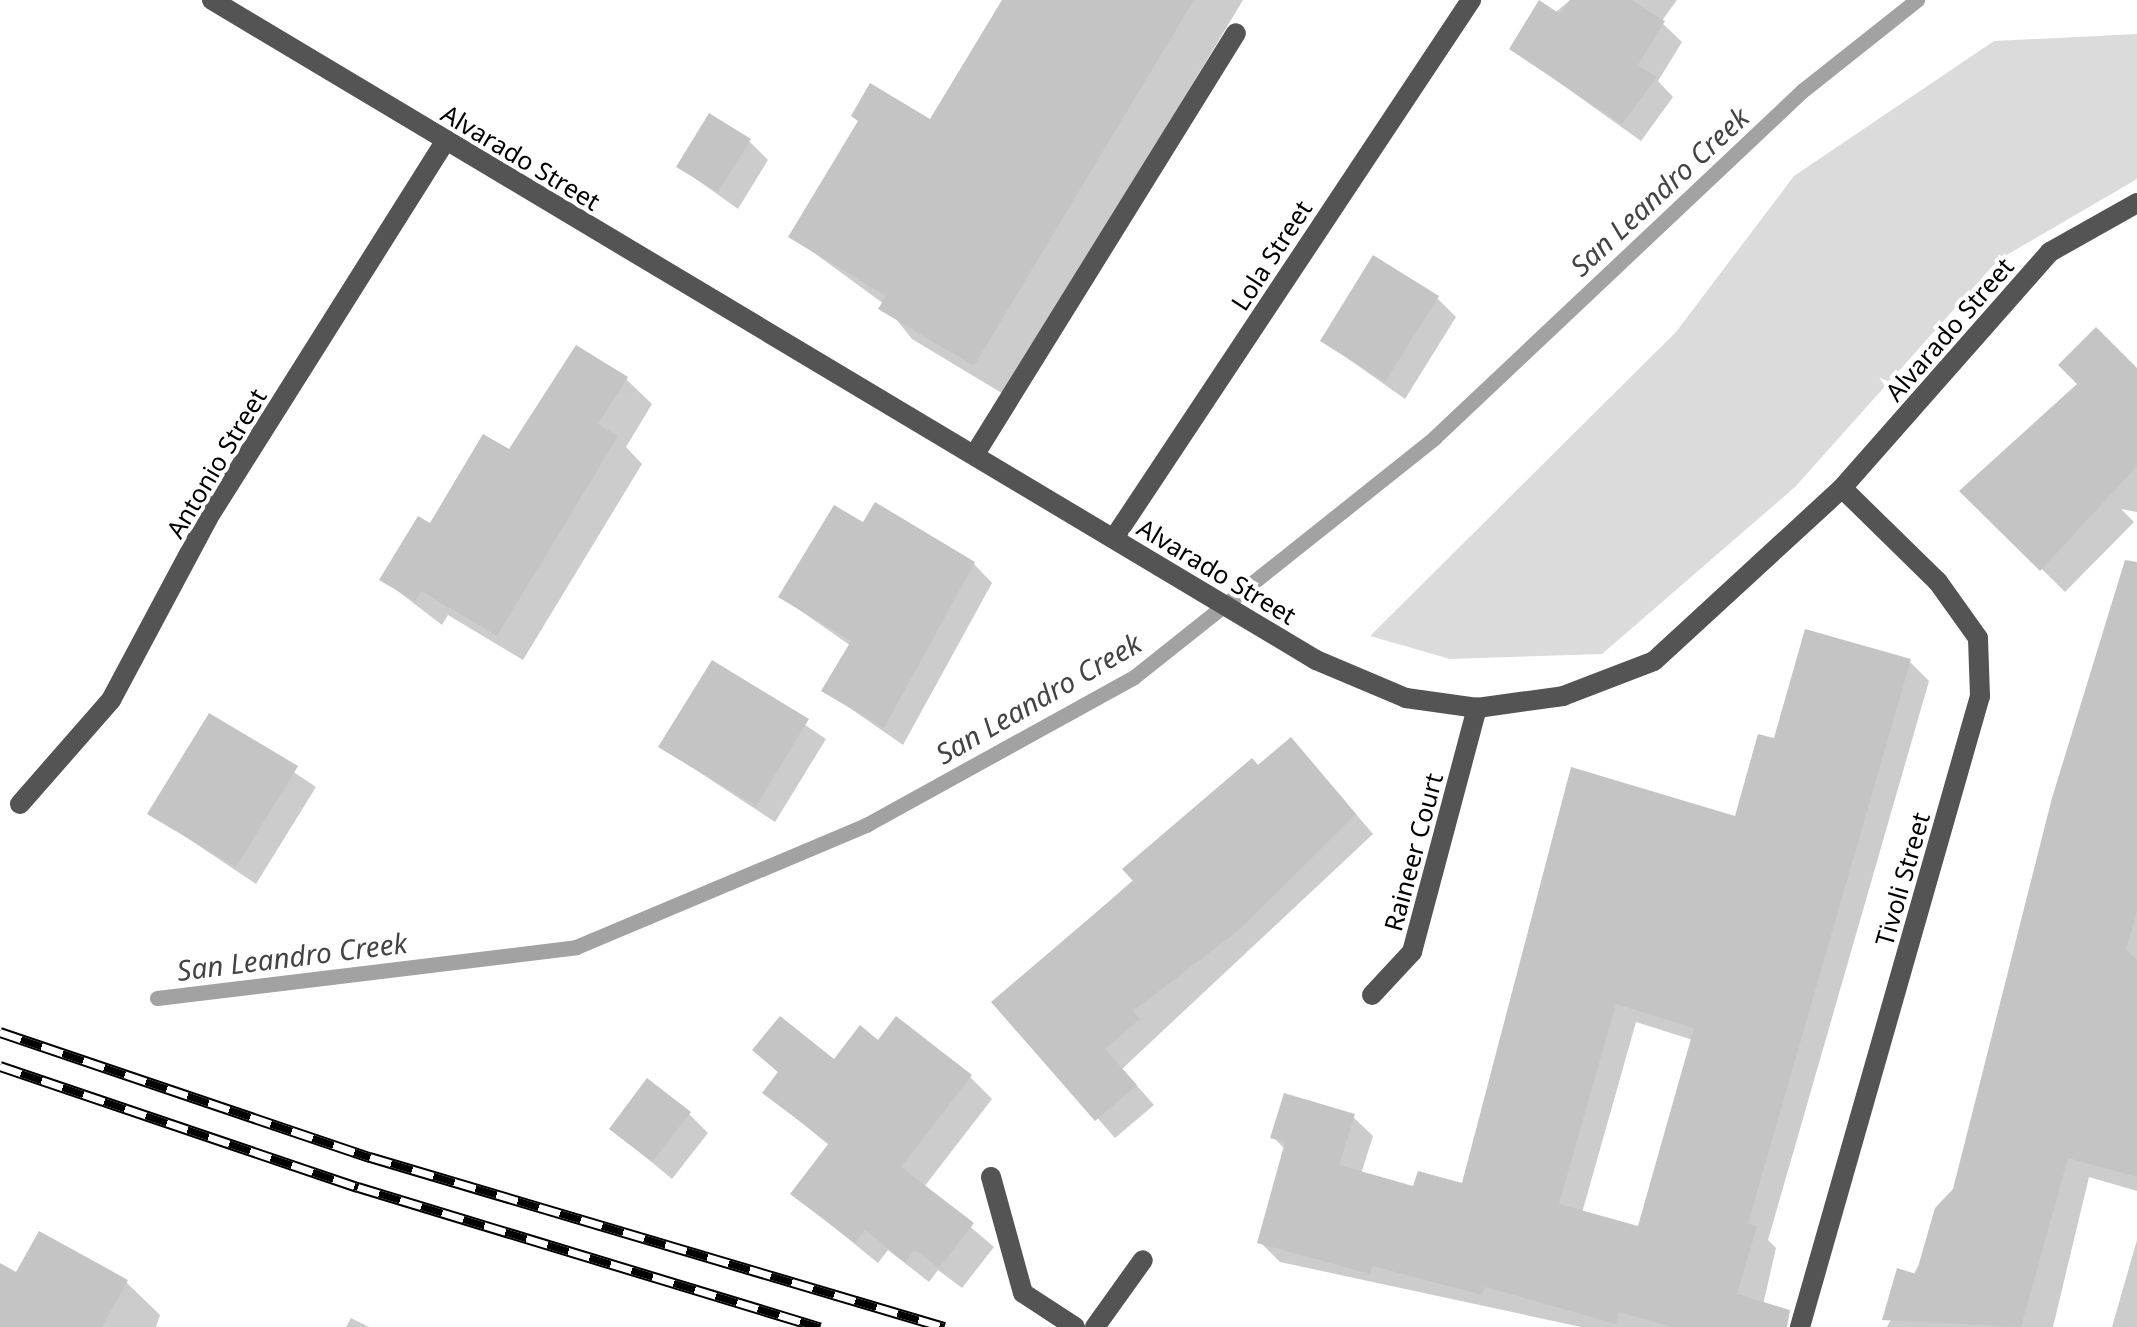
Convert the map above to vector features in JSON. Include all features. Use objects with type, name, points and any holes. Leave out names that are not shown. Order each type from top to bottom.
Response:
[{"type":"street","name":"Alvarado Street","points":[[212,0],[1316,660],[1406,698],[1478,708],[1563,696],[1654,661],[1842,488],[2050,252],[2137,203]]},
{"type":"street","name":"Lola Street","points":[[1114,538],[1470,0]]},
{"type":"street","points":[[975,454],[1236,33]]},
{"type":"street","name":"Antonio Street","points":[[20,804],[112,700],[208,518],[446,140]]},
{"type":"street","name":"Tivoli Street","points":[[1800,1327],[1980,696],[1978,638],[1938,582],[1842,488]]},
{"type":"street","name":"Raineer Court","points":[[1372,995],[1412,952],[1478,708]]},
{"type":"street","points":[[990,1177],[1023,1293],[1075,1327]]},
{"type":"street","points":[[1095,1327],[1142,1260]]},
{"type":"shaded area","points":[[2137,34],[2137,179],[1998,260],[1795,487],[1602,654],[1450,659],[1370,636],[1676,332],[1794,176],[1994,41]]},
{"type":"building","points":[[1002,0],[1194,0],[974,366],[878,309],[886,296],[788,237],[858,121],[851,116],[870,83],[930,119]]},
{"type":"building","points":[[1539,0],[1560,14],[1570,0],[1631,0],[1665,21],[1638,65],[1657,77],[1622,124],[1509,49]]},
{"type":"building","points":[[709,113],[751,139],[718,192],[676,167]]},
{"type":"building","points":[[1373,255],[1439,296],[1385,382],[1320,341]]},
{"type":"building","points":[[2096,327],[2137,368],[2137,466],[2040,571],[1959,491],[2077,384],[2058,365]]},
{"type":"building","points":[[576,345],[628,377],[598,424],[618,436],[497,636],[421,591],[415,601],[379,580],[418,516],[430,523],[483,434],[509,449]]},
{"type":"building","points":[[875,502],[975,562],[884,728],[821,691],[851,641],[778,597],[834,505],[863,522]]},
{"type":"building","points":[[2125,560],[2137,562],[2137,911],[2126,950],[2137,960],[2137,1177],[2068,1158],[2021,1327],[1882,1320],[1897,1268],[1916,1274],[1935,1208],[1953,1189],[2052,798]]},
{"type":"building","points":[[1805,629],[1911,659],[1748,1223],[1757,1226],[1737,1294],[1790,1310],[1787,1327],[1673,1327],[1619,1312],[1616,1324],[1485,1287],[1482,1295],[1373,1266],[1370,1274],[1257,1243],[1285,1142],[1270,1138],[1284,1093],[1355,1114],[1339,1165],[1413,1186],[1418,1171],[1462,1183],[1571,767],[1735,816],[1758,734],[1774,738]],"holes":[[[1616,1004],[1694,1028],[1638,1226],[1559,1204]]]},
{"type":"building","points":[[712,660],[809,719],[756,806],[658,747]]},
{"type":"building","points":[[209,713],[298,766],[236,867],[147,814]]},
{"type":"building","points":[[1291,737],[1356,814],[1239,930],[1133,1011],[1140,1019],[1105,1049],[1137,1085],[1095,1121],[991,1002],[1133,881],[1122,869],[1252,758],[1258,765]]},
{"type":"building","points":[[780,1016],[834,1059],[860,1025],[878,1040],[896,1016],[972,1075],[901,1167],[974,1223],[939,1268],[915,1250],[905,1262],[865,1230],[855,1243],[790,1194],[829,1143],[762,1093],[778,1072],[752,1050]]},
{"type":"building","points":[[647,1078],[691,1112],[652,1162],[609,1129]]},
{"type":"building","points":[[39,1231],[128,1280],[102,1327],[0,1327],[0,1263],[16,1272]]},
{"type":"waterway","name":"San Leandro Creek","points":[[157,998],[576,947],[866,825],[1134,677],[1434,438],[1802,91],[1917,0]]},
{"type":"railway","points":[[0,1032],[370,1157],[944,1327]]},
{"type":"railway","points":[[0,1066],[358,1187],[820,1327]]}]
